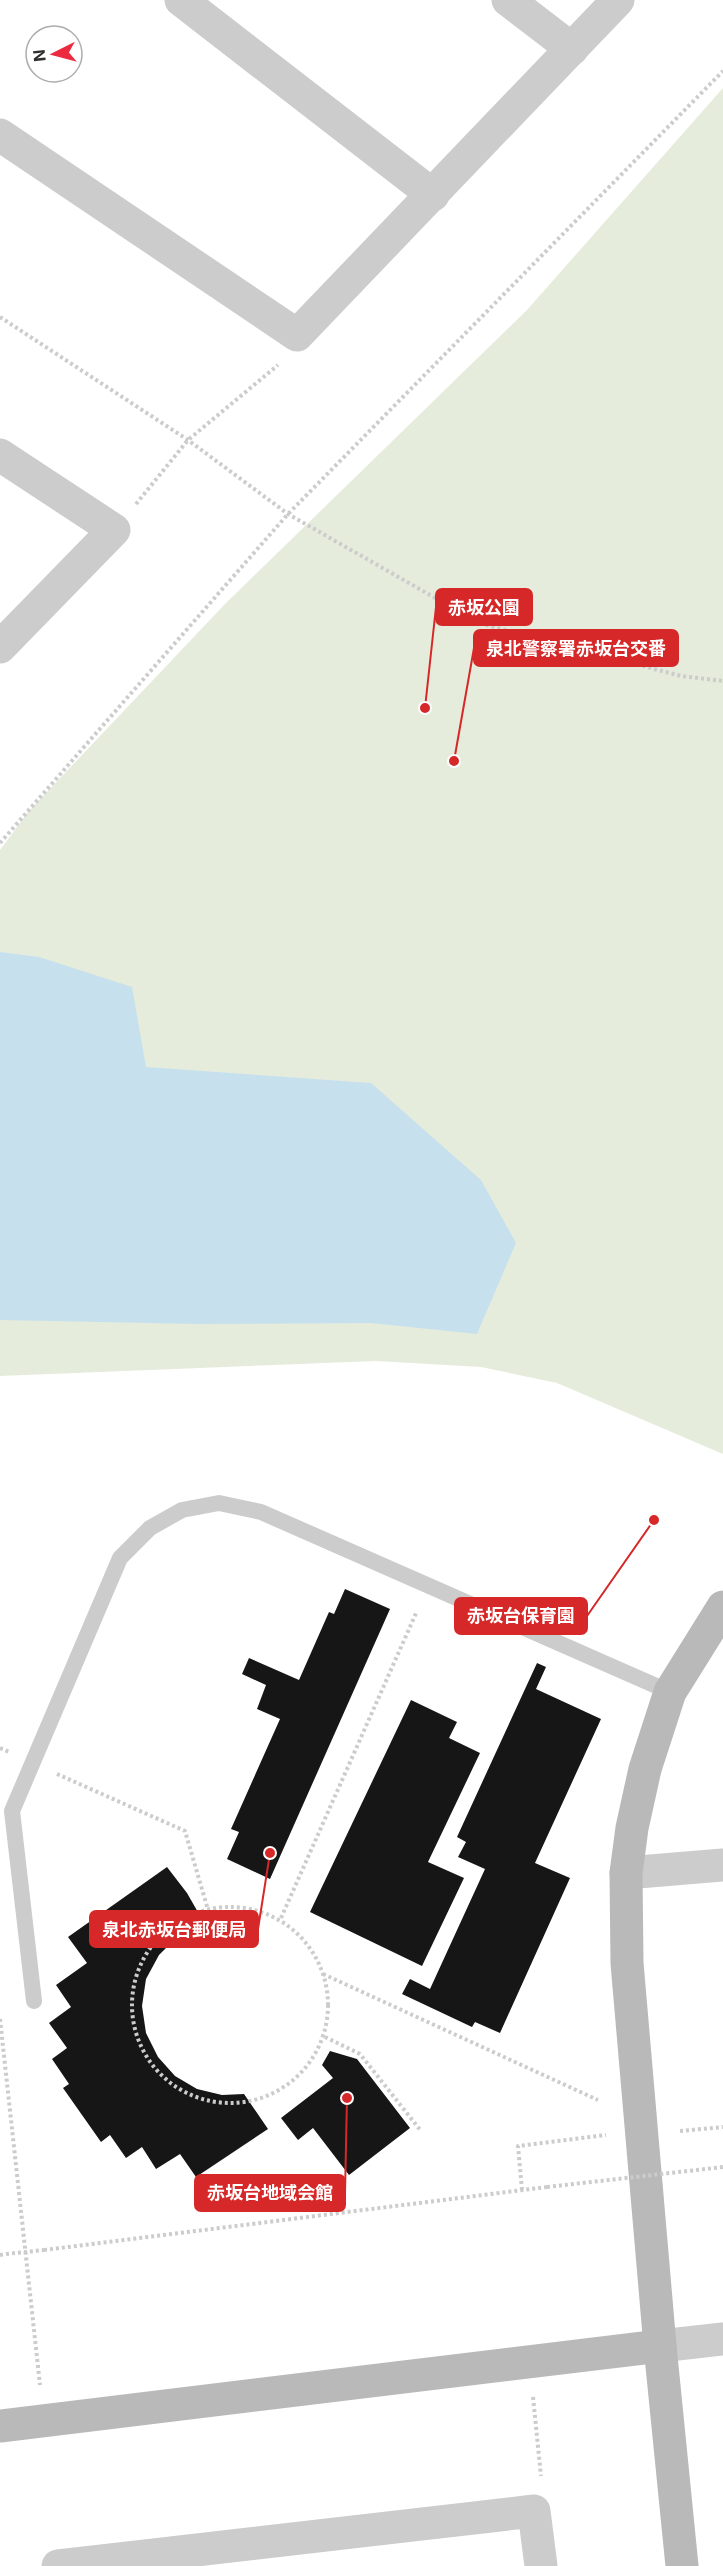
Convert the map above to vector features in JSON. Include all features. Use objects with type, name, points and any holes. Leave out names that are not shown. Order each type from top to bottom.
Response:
[{"type":"street","points":[[181,0],[433,195]]},
{"type":"street","points":[[508,0],[572,49]]},
{"type":"street","points":[[0,135],[297,335],[618,0]]},
{"type":"street","points":[[0,454],[114,530],[0,647]]},
{"type":"street","points":[[682,2566],[660,2346],[627,1963],[626,1873],[632,1828],[645,1769],[670,1692],[723,1607]]},
{"type":"street","points":[[626,1873],[723,1865]]},
{"type":"street","points":[[0,2426],[723,2339]]},
{"type":"street","points":[[58,2566],[534,2511],[541,2566]]},
{"type":"lane","points":[[34,2001],[12,1811],[120,1558],[150,1528],[182,1510],[219,1503],[261,1512],[670,1692]]},
{"type":"path","points":[[0,843],[288,514],[723,71]]},
{"type":"path","points":[[0,317],[188,440],[288,514],[479,623],[681,676],[723,681]]},
{"type":"path","points":[[114,530],[188,440],[296,350],[297,335]]},
{"type":"path","points":[[281,1918],[428,1585]]},
{"type":"path","points":[[0,1748],[185,1831],[211,1920]]},
{"type":"path","points":[[230,1907],[281,1918],[303,1939],[322,1973],[326,1986],[328,2011],[325,2037],[313,2061],[296,2080],[273,2094],[248,2103],[222,2104],[193,2096],[167,2080],[147,2058],[135,2030],[131,2000],[137,1970],[152,1943],[174,1923],[209,1909],[230,1907]]},
{"type":"path","points":[[322,1973],[598,2100]]},
{"type":"path","points":[[0,2019],[41,2391]]},
{"type":"path","points":[[325,2037],[360,2054],[421,2131]]},
{"type":"path","points":[[680,2131],[723,2127]]},
{"type":"path","points":[[522,2190],[518,2146],[607,2135]]},
{"type":"path","points":[[0,2255],[723,2167]]},
{"type":"path","points":[[532,2389],[543,2490],[534,2511]]},
{"type":"green space","points":[[723,88],[723,1454],[557,1383],[481,1367],[376,1361],[0,1376],[0,850],[28,812],[226,603],[527,310]]},
{"type":"water","points":[[0,952],[39,957],[132,987],[146,1067],[371,1083],[481,1180],[516,1243],[477,1334],[371,1323],[197,1324],[0,1320]]},
{"type":"building","points":[[345,1589],[390,1609],[270,1879],[227,1859],[239,1832],[231,1829],[280,1719],[257,1709],[266,1685],[242,1674],[249,1658],[299,1680],[329,1612],[334,1614]]},
{"type":"building","points":[[537,1663],[546,1667],[536,1689],[601,1719],[535,1863],[570,1878],[500,2033],[475,2022],[472,2027],[402,1994],[410,1979],[430,1989],[485,1869],[458,1857],[466,1842],[457,1837]]},
{"type":"building","points":[[411,1700],[457,1722],[449,1738],[480,1753],[428,1862],[464,1878],[422,1966],[310,1912]]},
{"type":"building","points":[[167,1867],[187,1893],[203,1921],[178,1936],[159,1955],[146,1979],[142,2006],[146,2033],[158,2057],[175,2076],[197,2089],[222,2095],[244,2094],[268,2129],[196,2177],[180,2154],[156,2169],[142,2147],[126,2158],[110,2135],[101,2142],[63,2088],[69,2084],[52,2059],[67,2048],[49,2023],[71,2007],[56,1985],[87,1963],[68,1937]]},
{"type":"building","points":[[330,2051],[357,2059],[410,2128],[349,2175],[313,2128],[298,2140],[281,2118],[333,2078],[322,2065]]},
{"type":"place","name":"赤坂公園","points":[[425,708]]},
{"type":"place","name":"泉北警察署赤坂台交番","points":[[454,761]]},
{"type":"place","name":"赤坂台保育園","points":[[654,1520]]},
{"type":"place","name":"泉北赤坂台郵便局","points":[[270,1853]]},
{"type":"place","name":"赤坂台地域会館","points":[[347,2098]]}]
